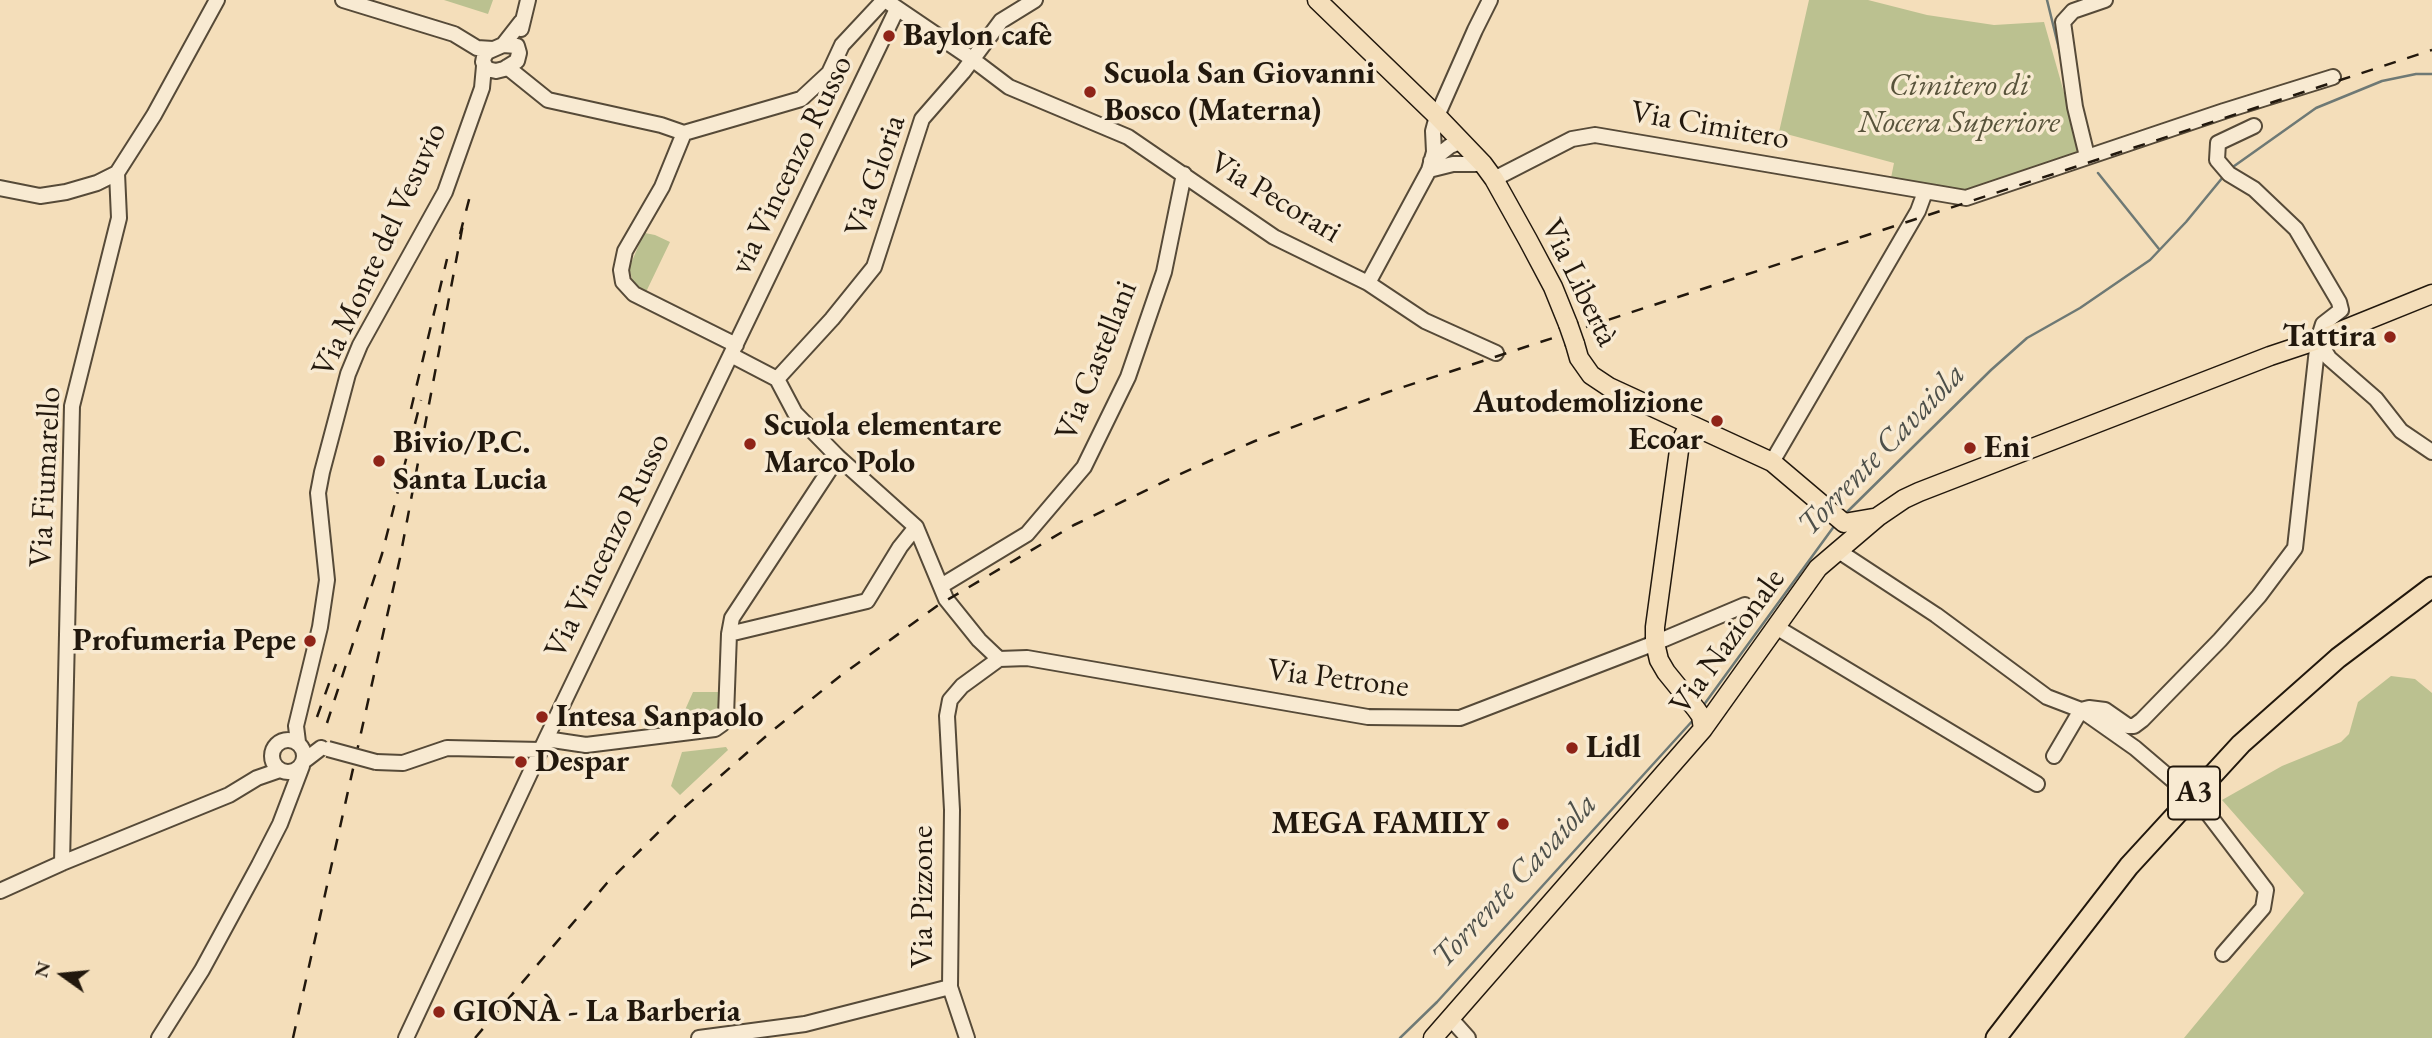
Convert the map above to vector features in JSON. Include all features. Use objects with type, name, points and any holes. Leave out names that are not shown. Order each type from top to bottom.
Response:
[{"type":"highway","name":"A3","points":[[1996,1038],[2129,866],[2241,744],[2338,658],[2432,587]]},
{"type":"highway","name":"A3","points":[[2011,1038],[2125,889],[2202,801],[2304,703],[2380,639],[2432,602]]},
{"type":"main road","name":"Via Libertà","points":[[1317,0],[1462,141],[1494,179],[1553,287],[1569,324],[1579,359],[1591,374],[1609,387],[1772,462],[1838,517]]},
{"type":"main road","name":"Via Nazionale","points":[[1433,1038],[1703,729],[1818,568],[1879,516],[1919,492],[2432,294]]},
{"type":"main road","points":[[1655,408],[1669,430],[1678,466]]},
{"type":"main road","points":[[1698,428],[1686,431],[1682,436],[1657,619],[1656,648],[1667,675],[1701,716],[1703,729]]},
{"type":"main road","points":[[1837,550],[1842,539],[1838,517],[1865,521],[1879,516]]},
{"type":"main road","points":[[1683,692],[1709,702],[1724,701]]},
{"type":"street","points":[[0,188],[40,195],[66,192],[97,183],[117,173],[154,115],[217,0]]},
{"type":"street","points":[[343,0],[453,34],[477,48],[493,67],[548,100],[661,125],[684,133],[801,99],[829,73],[842,45],[884,0]]},
{"type":"street","points":[[493,67],[517,61],[521,22],[528,0]]},
{"type":"street","name":"Via Pecorari","points":[[884,0],[1009,87],[1128,137],[1274,237],[1368,284],[1425,321],[1496,353]]},
{"type":"street","name":"Via Gloria","points":[[777,379],[832,319],[874,267],[922,119],[1001,21],[1035,0]]},
{"type":"street","points":[[1434,166],[1437,116],[1490,0]]},
{"type":"street","points":[[2087,156],[2075,107],[2063,22],[2073,11],[2105,0]]},
{"type":"street","name":"via Vincenzo Russo","points":[[734,350],[897,9]]},
{"type":"street","points":[[493,67],[488,52],[498,47],[521,22]]},
{"type":"street","points":[[477,48],[513,44],[519,50]]},
{"type":"street","name":"Via Monte del Vesuvio","points":[[303,764],[304,751],[296,726],[325,602],[327,580],[319,512],[320,483],[348,374],[360,345],[445,192],[482,88],[493,67]]},
{"type":"street","name":"Via Cimitero","points":[[1494,179],[1572,139],[1595,135],[1966,198],[2333,77]]},
{"type":"street","points":[[2081,710],[2105,710],[2128,726],[2134,726],[2220,640],[2259,596],[2295,548],[2318,340],[2323,324],[2341,310],[2339,302],[2296,229],[2254,189],[2226,171],[2217,160],[2218,143],[2254,126]]},
{"type":"street","points":[[684,133],[662,187],[625,251],[621,270],[623,282],[634,294],[734,350],[777,379],[795,413],[838,457],[916,527],[946,599],[999,659]]},
{"type":"street","points":[[1368,284],[1434,166],[1462,141]]},
{"type":"street","points":[[1434,166],[1483,164]]},
{"type":"street","name":"Via Fiumarello","points":[[62,863],[72,406],[118,218],[117,173]]},
{"type":"street","name":"Via Castellani","points":[[941,586],[1027,534],[1084,467],[1128,377],[1164,272],[1184,174]]},
{"type":"street","points":[[1772,462],[1918,211],[1925,192]]},
{"type":"street","points":[[2318,340],[2329,358],[2376,399],[2401,431],[2432,452]]},
{"type":"street","name":"Via Vincenzo Russo","points":[[406,1038],[734,350]]},
{"type":"street","points":[[282,741],[293,740],[376,762],[403,763],[447,748],[586,745],[715,729],[722,724],[726,716],[732,618],[838,457]]},
{"type":"street","points":[[729,634],[867,601],[900,547],[916,527]]},
{"type":"street","points":[[1837,550],[1936,615],[2047,697],[2081,710],[2136,748],[2183,789]]},
{"type":"street","name":"Via Petrone","points":[[999,659],[1027,658],[1368,717],[1460,718],[1656,648],[1745,605]]},
{"type":"street","points":[[1776,627],[2037,784]]},
{"type":"street","name":"Via Pizzone","points":[[699,1038],[806,1024],[950,987],[952,810],[947,716],[950,701],[962,686],[999,659]]},
{"type":"street","points":[[2053,755],[2081,710]]},
{"type":"street","name":"Via Monte del Vesuvio","points":[[257,778],[278,744],[296,726]]},
{"type":"street","points":[[0,891],[229,795],[257,778],[282,771],[294,771],[324,748]]},
{"type":"street","points":[[272,753],[274,763],[282,771],[287,803]]},
{"type":"street","points":[[159,1038],[214,948],[259,865],[303,764]]},
{"type":"street","points":[[2206,811],[2266,890],[2263,908],[2223,954]]},
{"type":"street","points":[[950,987],[967,1038]]},
{"type":"street","points":[[1451,1018],[1468,1038]]},
{"type":"green space","points":[[444,0],[493,0],[488,14]]},
{"type":"green space","name":"Cimitero di Nocera Superiore","points":[[1809,0],[1868,0],[1927,15],[1994,25],[2044,22],[2080,149],[2079,154],[1974,193],[1891,178],[1894,163],[1779,132]]},
{"type":"green space","points":[[645,233],[670,242],[646,292],[634,285],[629,268],[641,240],[639,234]]},
{"type":"green space","points":[[2391,676],[2415,679],[2432,693],[2432,1038],[2184,1038],[2304,893],[2222,800],[2282,766],[2341,742],[2349,734],[2358,702]]},
{"type":"green space","points":[[693,692],[720,692],[719,713],[712,722],[677,728]]},
{"type":"green space","points":[[726,747],[728,750],[680,795],[671,786],[682,752]]},
{"type":"waterway","points":[[2047,0],[2062,61]]},
{"type":"waterway","name":"Torrente Cavaiola","points":[[2230,169],[2316,108],[2382,81],[2416,74],[2432,74]]},
{"type":"waterway","points":[[2098,173],[2159,249]]},
{"type":"waterway","name":"Torrente Cavaiola","points":[[1844,515],[2027,338],[2080,308],[2150,260],[2223,177]]},
{"type":"waterway","name":"Torrente Cavaiola","points":[[1703,706],[1835,525]]},
{"type":"waterway","name":"Torrente Cavaiola","points":[[1400,1038],[1437,1002],[1695,718]]},
{"type":"railway","points":[[475,1038],[607,883],[678,813],[772,731],[839,677],[937,606],[1074,525],[1255,441],[1388,392],[2432,50]]},
{"type":"railway","points":[[460,234],[470,196]]},
{"type":"railway","points":[[293,1038],[400,558],[463,224]]},
{"type":"railway","points":[[411,409],[447,259]]},
{"type":"railway","points":[[327,723],[382,554],[421,400]]},
{"type":"railway","points":[[317,717],[336,664]]},
{"type":"place","name":"Baylon cafè","points":[[889,36]]},
{"type":"place","name":"Scuola San Giovanni Bosco (Materna)","points":[[1090,92]]},
{"type":"place","name":"Tattira","points":[[2390,337]]},
{"type":"place","name":"Autodemolizione Ecoar","points":[[1717,421]]},
{"type":"place","name":"Scuola elementare Marco Polo","points":[[750,444]]},
{"type":"place","name":"Eni","points":[[1970,448]]},
{"type":"place","name":"Bivio/P.C. Santa Lucia","points":[[379,461]]},
{"type":"place","name":"Profumeria Pepe","points":[[310,641]]},
{"type":"place","name":"Intesa Sanpaolo","points":[[542,717]]},
{"type":"place","name":"Lidl","points":[[1572,748]]},
{"type":"place","name":"Despar","points":[[521,762]]},
{"type":"place","name":"MEGA FAMILY","points":[[1503,824]]},
{"type":"place","name":"GIONÀ - La Barberia","points":[[439,1012]]}]
